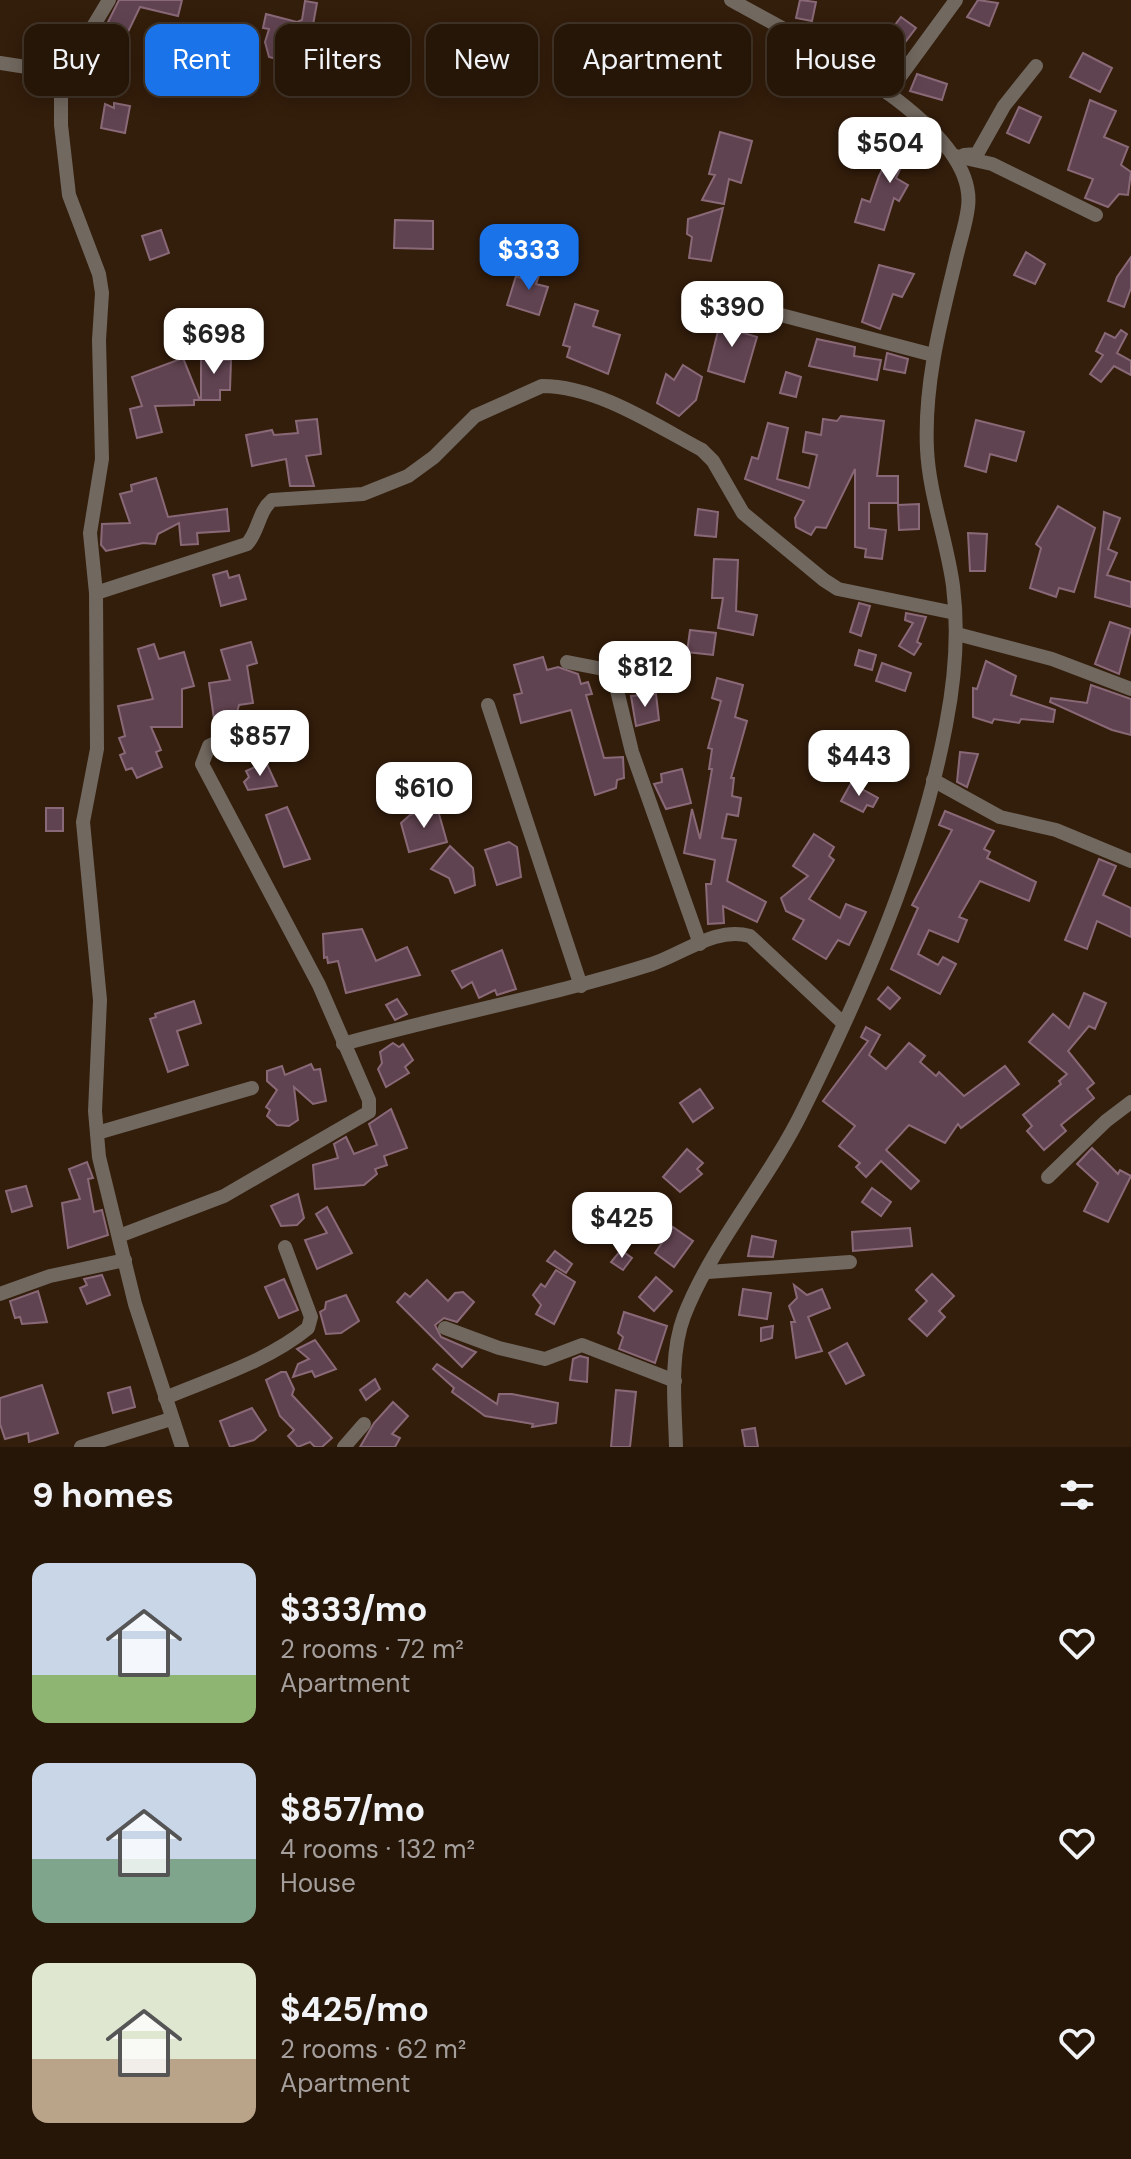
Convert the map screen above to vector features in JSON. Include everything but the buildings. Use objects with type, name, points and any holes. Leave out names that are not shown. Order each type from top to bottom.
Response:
[{"type":"street","points":[[95,24],[109,0]]},
{"type":"street","points":[[731,0],[772,24]]},
{"type":"street","points":[[904,71],[956,0]]},
{"type":"street","points":[[0,63],[24,67]]},
{"type":"street","points":[[956,156],[977,154],[1004,106],[1036,66]]},
{"type":"street","points":[[63,96],[61,125],[69,195],[99,274],[102,293],[99,340],[102,459],[90,533],[96,593],[97,749],[83,822],[100,1000],[99,1157],[125,1260],[182,1447]]},
{"type":"street","points":[[676,1447],[675,1381],[684,1316],[802,1112],[881,938],[933,780],[946,727],[957,634],[927,450],[928,380],[968,207],[966,172],[930,127],[892,96]]},
{"type":"street","points":[[956,156],[992,164],[1096,215]]},
{"type":"street","points":[[751,307],[933,355]]},
{"type":"street","points":[[96,593],[247,544],[257,532],[264,508],[272,500],[363,494],[408,476],[434,457],[475,416],[542,386],[553,386],[592,396],[702,450],[713,461],[743,513],[838,589],[955,613]]},
{"type":"street","points":[[957,634],[1052,659],[1131,689]]},
{"type":"street","points":[[567,662],[603,669],[615,682],[632,752],[700,944]]},
{"type":"street","points":[[488,705],[581,986]]},
{"type":"street","points":[[119,1236],[224,1196],[283,1165],[334,1130],[369,1112],[369,1100],[319,985],[202,764],[209,746],[247,729]]},
{"type":"street","points":[[933,780],[1000,817],[1056,830],[1131,861]]},
{"type":"street","points":[[343,1044],[426,1020],[581,986],[671,958],[733,933],[750,936],[843,1023]]},
{"type":"street","points":[[97,1133],[252,1088]]},
{"type":"street","points":[[1048,1177],[1131,1102]]},
{"type":"street","points":[[165,1398],[241,1366],[308,1328],[311,1317],[285,1247]]},
{"type":"street","points":[[0,1294],[50,1276],[125,1260]]},
{"type":"street","points":[[708,1272],[850,1262]]},
{"type":"street","points":[[445,1328],[499,1348],[545,1359],[582,1345],[675,1381]]},
{"type":"street","points":[[81,1447],[171,1419]]},
{"type":"street","points":[[344,1447],[364,1424]]}]
